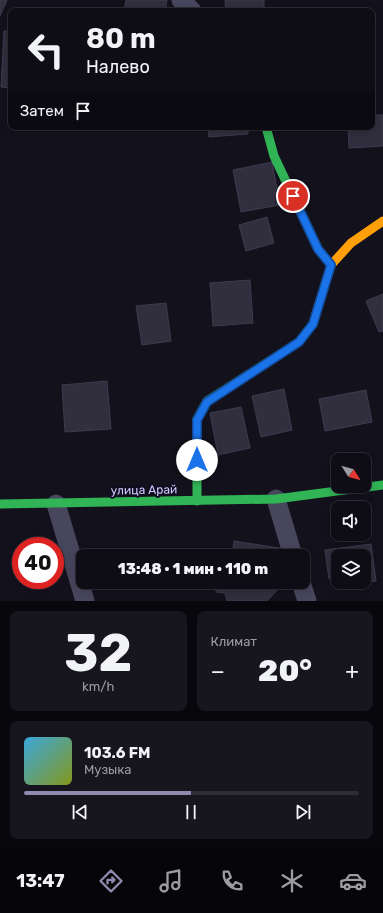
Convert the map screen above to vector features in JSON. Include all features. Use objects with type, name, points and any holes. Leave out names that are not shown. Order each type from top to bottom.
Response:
[{"type":"street","points":[[181,0],[189,8]]},
{"type":"street","points":[[267,130],[274,156],[318,249],[331,265]]},
{"type":"street","points":[[197,501],[197,420],[207,402],[299,342],[313,324],[331,265],[352,243],[383,221]]},
{"type":"street","name":"улица Арай","points":[[0,504],[276,499],[383,485]]},
{"type":"street","points":[[276,499],[291,549]]},
{"type":"street","points":[[56,504],[86,601]]},
{"type":"street","points":[[303,589],[307,601]]},
{"type":"building","points":[[0,0],[7,0],[0,16]]},
{"type":"building","points":[[126,0],[167,0],[166,8],[125,8]]},
{"type":"building","points":[[225,0],[264,0],[264,8],[226,8]]},
{"type":"building","points":[[4,31],[8,31],[8,88],[1,87]]},
{"type":"building","points":[[375,115],[383,115],[383,146],[349,148],[348,130],[375,130]]},
{"type":"building","points":[[208,130],[248,130],[248,134],[209,137]]},
{"type":"building","points":[[272,162],[280,205],[241,212],[233,170]]},
{"type":"building","points":[[267,217],[274,243],[246,251],[239,225]]},
{"type":"building","points":[[250,280],[253,323],[213,326],[210,283]]},
{"type":"building","points":[[383,294],[383,331],[379,332],[366,301]]},
{"type":"building","points":[[166,303],[171,341],[142,345],[136,306]]},
{"type":"building","points":[[107,381],[111,429],[65,432],[62,385]]},
{"type":"building","points":[[284,389],[292,430],[261,437],[252,396]]},
{"type":"building","points":[[366,390],[372,422],[325,431],[319,399]]},
{"type":"building","points":[[241,407],[250,448],[218,455],[210,413]]},
{"type":"building","points":[[234,541],[286,549],[233,549]]},
{"type":"building","points":[[371,544],[376,581],[371,582],[371,549],[333,549]]},
{"type":"building","points":[[331,549],[331,579],[329,579],[325,550]]},
{"type":"building","points":[[216,589],[278,589],[267,601],[227,601],[225,593],[216,592]]},
{"type":"traffic: fast","points":[[267,130],[274,156],[318,249],[331,265]]},
{"type":"traffic: fast","points":[[197,501],[197,419],[207,401],[299,342],[313,324],[316,314]]},
{"type":"traffic: fast","points":[[0,504],[276,499],[383,485]]},
{"type":"traffic: slow","points":[[316,314],[331,265],[351,243],[383,221]]},
{"type":"route","points":[[197,460],[197,420],[207,402],[299,342],[313,324],[331,265],[318,249],[293,196]]}]
